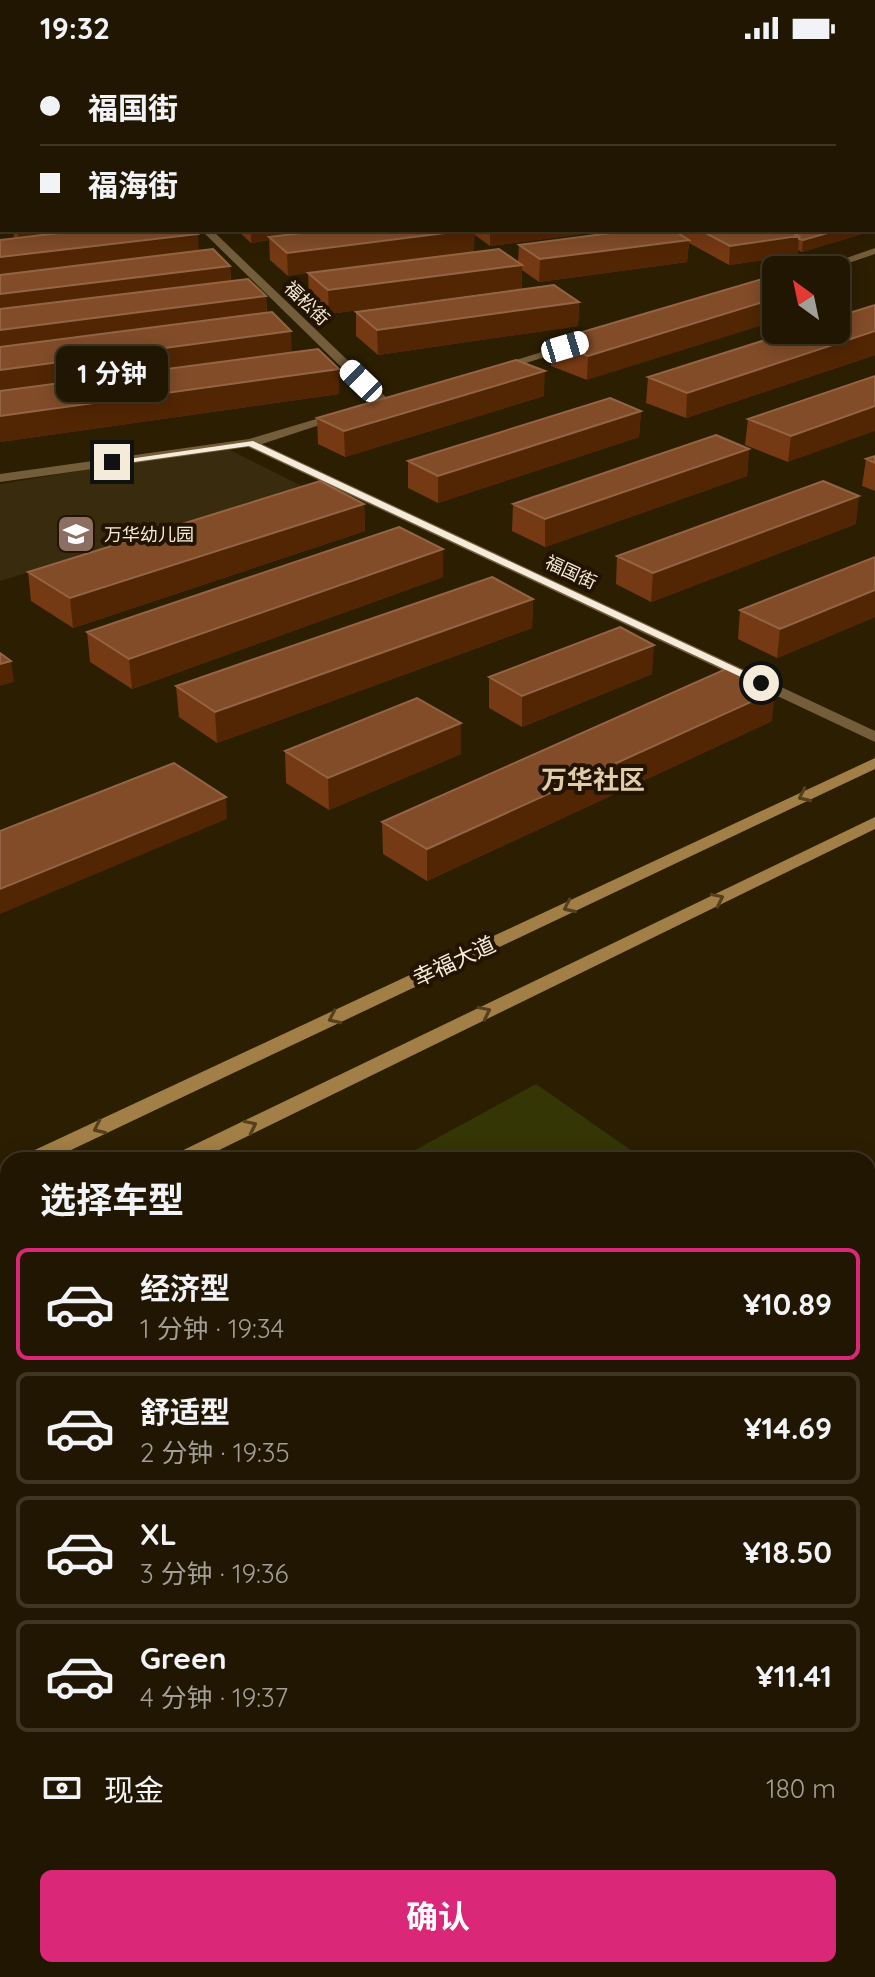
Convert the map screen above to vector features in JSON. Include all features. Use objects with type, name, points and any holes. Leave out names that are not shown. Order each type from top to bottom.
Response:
[{"type":"main road","name":"幸福大道","points":[[49,1152],[875,763]]},
{"type":"main road","points":[[197,1152],[875,822]]},
{"type":"street","name":"福松街","points":[[208,232],[384,402]]},
{"type":"street","points":[[850,259],[875,251]]},
{"type":"street","points":[[474,375],[595,338]]},
{"type":"street","points":[[369,407],[399,398]]},
{"type":"street","points":[[0,478],[250,443],[354,411]]},
{"type":"street","name":"福国街","points":[[250,443],[875,737]]},
{"type":"shaded area","name":"万华幼儿园","points":[[224,447],[306,488],[0,581],[0,484]]},
{"type":"shaded area","points":[[536,1084],[634,1152],[412,1152]]},
{"type":"building","points":[[68,232],[198,234],[0,257],[0,240]]},
{"type":"building","points":[[310,232],[453,232],[287,253],[269,237]]},
{"type":"building","points":[[619,232],[676,232],[689,240],[540,259],[519,245]]},
{"type":"building","points":[[704,232],[792,232],[799,236],[730,246]]},
{"type":"building","points":[[792,232],[831,232],[803,240]]},
{"type":"building","points":[[213,249],[230,266],[0,294],[0,275]]},
{"type":"building","points":[[499,249],[522,265],[328,290],[308,273]]},
{"type":"building","points":[[248,279],[266,296],[0,330],[0,309]]},
{"type":"building","points":[[762,279],[762,302],[588,356],[552,341]]},
{"type":"building","points":[[554,285],[579,302],[377,330],[356,312]]},
{"type":"building","points":[[875,305],[875,331],[850,339],[850,313]]},
{"type":"building","points":[[272,312],[291,331],[0,370],[0,347]]},
{"type":"building","points":[[762,341],[762,344],[836,344],[687,393],[648,377]]},
{"type":"building","points":[[318,349],[339,369],[0,416],[0,391]]},
{"type":"building","points":[[516,360],[545,371],[344,431],[317,418]]},
{"type":"building","points":[[875,376],[875,406],[791,436],[748,419]]},
{"type":"building","points":[[610,398],[641,411],[438,476],[408,461]]},
{"type":"building","points":[[716,435],[749,449],[545,519],[513,504]]},
{"type":"building","points":[[320,481],[364,504],[70,598],[28,572]]},
{"type":"building","points":[[823,481],[859,496],[653,573],[617,556]]},
{"type":"building","points":[[399,527],[443,549],[129,659],[87,632]]},
{"type":"building","points":[[875,557],[875,590],[780,629],[740,610]]},
{"type":"building","points":[[492,577],[533,599],[215,712],[176,686]]},
{"type":"building","points":[[620,627],[654,645],[522,696],[489,677]]},
{"type":"building","points":[[0,653],[11,661],[0,664]]},
{"type":"building","points":[[728,668],[775,691],[427,849],[382,822]]},
{"type":"building","points":[[417,698],[461,723],[328,778],[285,751]]},
{"type":"building","points":[[174,763],[226,797],[0,889],[0,831]]},
{"type":"place","name":"万华幼儿园","points":[[76,534]]},
{"type":"district","name":"万华社区","points":[[593,779]]},
{"type":"route","points":[[112,462],[250,443],[761,683]]}]
